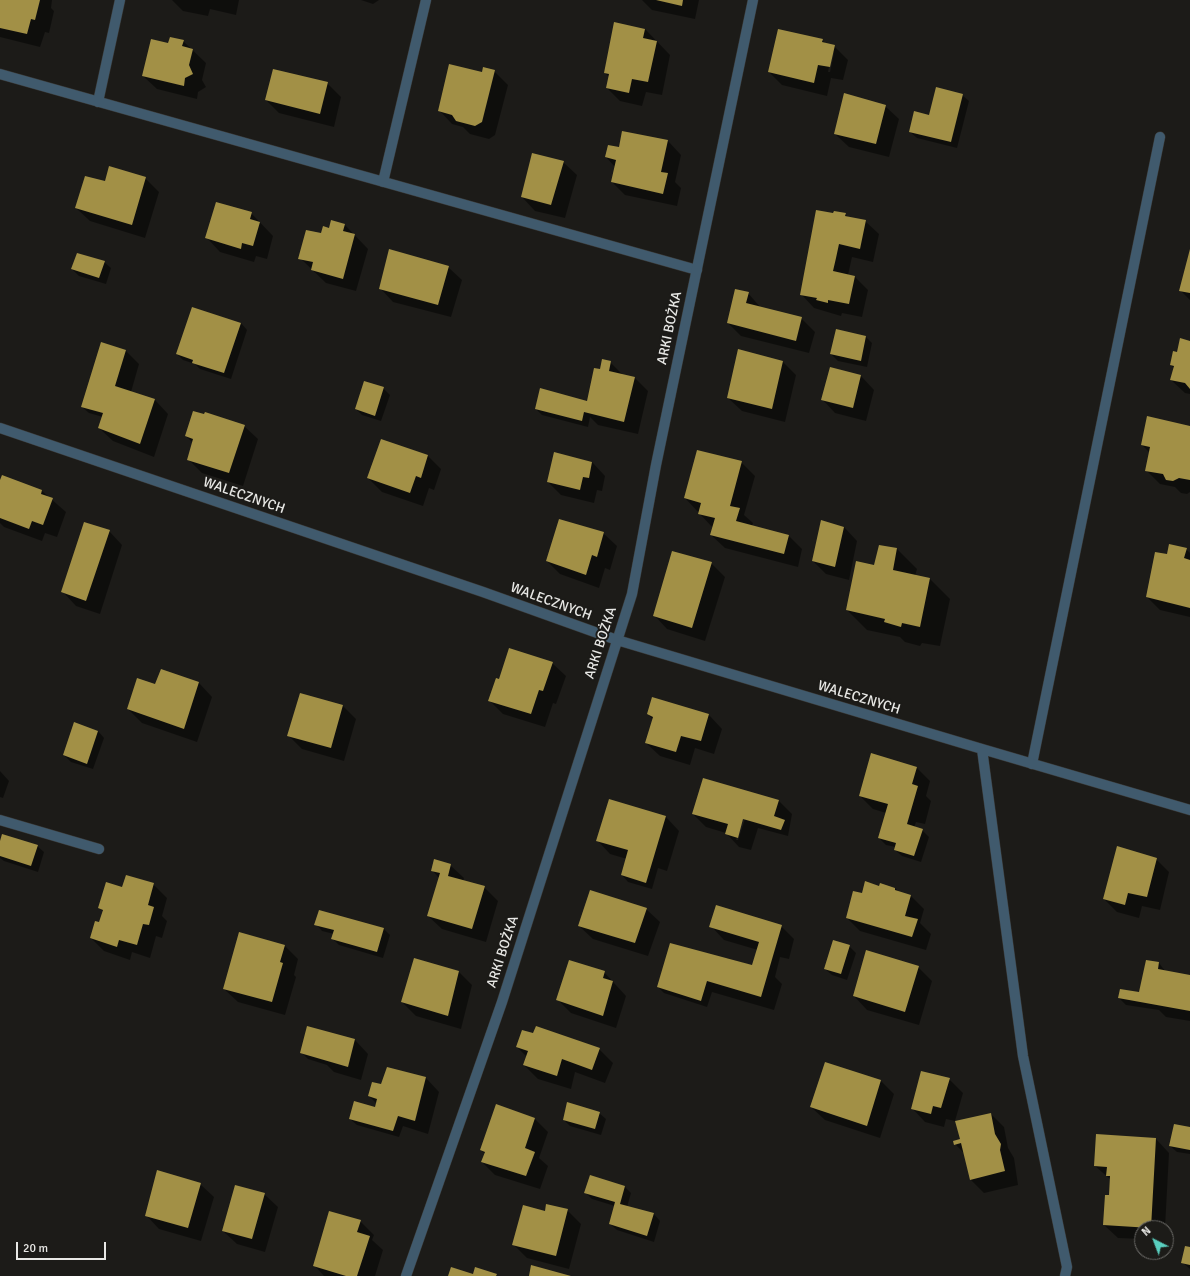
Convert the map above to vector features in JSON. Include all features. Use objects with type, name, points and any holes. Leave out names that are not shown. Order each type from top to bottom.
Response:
[{"type":"street","points":[[98,102],[120,0]]},
{"type":"street","points":[[383,182],[426,0]]},
{"type":"street","name":"ARKI BOŻKA","points":[[406,1276],[502,1002],[632,594],[696,270],[753,0]]},
{"type":"street","points":[[0,74],[696,270]]},
{"type":"street","points":[[1032,764],[1160,137]]},
{"type":"street","name":"WALECZNYCH","points":[[0,428],[483,592],[617,640],[1190,810]]},
{"type":"street","points":[[982,749],[1023,1056],[1067,1267],[1065,1276]]},
{"type":"street","points":[[0,820],[99,850]]},
{"type":"building","points":[[0,0],[40,0],[35,20],[31,19],[27,34],[0,28]]},
{"type":"building","points":[[656,0],[683,0],[682,6]]},
{"type":"building","points":[[614,22],[645,29],[643,38],[657,41],[648,82],[632,79],[629,93],[606,88],[609,74],[604,73]]},
{"type":"building","points":[[778,29],[823,39],[822,42],[835,45],[830,67],[818,65],[814,83],[768,72]]},
{"type":"building","points":[[170,37],[184,40],[182,46],[193,49],[189,65],[193,74],[185,78],[184,86],[142,76],[151,39],[168,43]]},
{"type":"building","points":[[449,64],[482,72],[483,67],[495,70],[482,122],[475,126],[456,121],[452,115],[438,111]]},
{"type":"building","points":[[273,69],[328,82],[320,114],[265,100]]},
{"type":"building","points":[[936,87],[963,94],[951,142],[909,132],[914,111],[929,115]]},
{"type":"building","points":[[844,93],[886,105],[876,144],[834,134]]},
{"type":"building","points":[[622,131],[668,140],[661,172],[668,173],[663,194],[611,182],[616,160],[605,157],[608,145],[619,147]]},
{"type":"building","points":[[532,153],[564,161],[551,205],[521,197]]},
{"type":"building","points":[[109,166],[146,177],[132,225],[75,208],[85,176],[105,181]]},
{"type":"building","points":[[216,202],[252,212],[250,219],[260,222],[253,246],[242,243],[241,249],[205,238]]},
{"type":"building","points":[[816,210],[833,213],[834,211],[846,213],[845,216],[866,220],[860,249],[839,244],[833,271],[855,276],[849,304],[828,300],[828,303],[816,300],[817,298],[800,295]]},
{"type":"building","points":[[331,220],[345,224],[343,231],[355,234],[343,279],[311,270],[313,262],[298,259],[306,230],[321,233],[323,226],[329,228]]},
{"type":"building","points":[[389,249],[449,266],[438,305],[379,289]]},
{"type":"building","points":[[1190,249],[1190,293],[1179,291]]},
{"type":"building","points":[[77,253],[105,261],[99,278],[71,269]]},
{"type":"building","points":[[735,289],[749,292],[746,303],[802,317],[796,341],[727,323]]},
{"type":"building","points":[[192,307],[241,323],[224,373],[192,363],[193,360],[176,354]]},
{"type":"building","points":[[836,329],[866,336],[861,361],[830,354]]},
{"type":"building","points":[[1180,338],[1190,341],[1190,389],[1185,383],[1170,380],[1174,366],[1170,365],[1173,351],[1177,352]]},
{"type":"building","points":[[101,342],[126,350],[115,386],[155,399],[140,444],[98,428],[103,413],[81,407]]},
{"type":"building","points":[[738,349],[783,361],[772,409],[727,398]]},
{"type":"building","points":[[602,359],[611,361],[609,371],[635,377],[624,422],[584,412],[582,421],[535,409],[540,388],[587,401],[594,368],[600,369]]},
{"type":"building","points":[[830,367],[861,375],[853,408],[821,400]]},
{"type":"building","points":[[364,381],[384,387],[375,416],[355,409]]},
{"type":"building","points":[[193,411],[204,414],[205,412],[245,425],[229,473],[187,460],[193,439],[185,436]]},
{"type":"building","points":[[1147,416],[1190,426],[1190,480],[1179,478],[1173,481],[1166,480],[1163,474],[1145,471],[1150,447],[1141,445]]},
{"type":"building","points":[[381,439],[428,455],[421,478],[416,476],[410,493],[367,478]]},
{"type":"building","points":[[697,450],[742,461],[730,506],[740,508],[736,521],[789,535],[784,554],[710,535],[715,518],[698,514],[701,503],[684,498]]},
{"type":"building","points":[[554,452],[592,462],[589,478],[583,477],[580,490],[547,482]]},
{"type":"building","points":[[2,475],[42,490],[41,494],[53,498],[43,525],[32,521],[29,529],[0,518],[0,480]]},
{"type":"building","points":[[559,519],[604,532],[597,557],[592,555],[586,575],[546,561]]},
{"type":"building","points":[[821,520],[844,527],[835,567],[812,561]]},
{"type":"building","points":[[84,522],[110,530],[86,601],[61,592]]},
{"type":"building","points":[[1169,544],[1187,548],[1184,558],[1190,560],[1190,608],[1146,597],[1155,552],[1167,554]]},
{"type":"building","points":[[879,545],[897,548],[893,570],[930,578],[920,627],[902,623],[901,627],[884,622],[885,619],[846,610],[856,561],[874,565]]},
{"type":"building","points":[[672,551],[712,562],[692,628],[653,616]]},
{"type":"building","points":[[509,648],[553,662],[543,691],[539,690],[531,714],[488,701],[496,678],[499,679]]},
{"type":"building","points":[[161,669],[199,682],[184,729],[127,709],[137,678],[155,684]]},
{"type":"building","points":[[300,693],[343,705],[331,748],[287,736]]},
{"type":"building","points":[[652,697],[709,714],[701,741],[681,736],[676,752],[645,743],[653,717],[647,714]]},
{"type":"building","points":[[74,722],[98,731],[87,764],[63,755]]},
{"type":"building","points":[[871,753],[917,767],[912,784],[918,786],[907,824],[923,829],[914,856],[894,850],[896,843],[878,838],[888,804],[859,796]]},
{"type":"building","points":[[703,778],[779,800],[774,816],[785,820],[781,830],[743,819],[738,838],[725,834],[728,824],[692,814]]},
{"type":"building","points":[[609,799],[666,816],[646,883],[621,875],[628,850],[596,841]]},
{"type":"building","points":[[2,834],[38,845],[31,866],[0,856],[0,841]]},
{"type":"building","points":[[1117,846],[1157,858],[1147,897],[1128,893],[1125,905],[1103,899]]},
{"type":"building","points":[[434,859],[451,864],[448,876],[485,886],[472,929],[427,916],[440,873],[431,871]]},
{"type":"building","points":[[126,875],[154,883],[148,905],[154,907],[149,925],[143,924],[137,945],[119,940],[117,947],[90,938],[95,921],[99,922],[103,910],[98,908],[106,882],[122,887]]},
{"type":"building","points":[[865,881],[879,886],[880,883],[911,895],[905,916],[918,919],[912,937],[846,918],[853,891],[862,893]]},
{"type":"building","points":[[590,890],[647,908],[635,943],[578,926]]},
{"type":"building","points":[[716,905],[782,925],[761,997],[707,981],[701,1001],[657,987],[670,943],[752,965],[759,942],[709,927]]},
{"type":"building","points":[[319,910],[384,928],[377,952],[331,939],[334,930],[314,925]]},
{"type":"building","points":[[239,932],[285,945],[280,962],[283,963],[272,1002],[223,989]]},
{"type":"building","points":[[833,940],[850,945],[841,974],[824,969]]},
{"type":"building","points":[[866,950],[919,966],[905,1012],[853,996]]},
{"type":"building","points":[[414,958],[459,971],[448,1016],[401,1002]]},
{"type":"building","points":[[569,960],[605,971],[603,978],[613,981],[603,1016],[556,1000]]},
{"type":"building","points":[[1146,960],[1159,962],[1158,969],[1190,975],[1190,1011],[1118,998],[1120,989],[1139,992]]},
{"type":"building","points":[[307,1026],[355,1039],[348,1067],[300,1053]]},
{"type":"building","points":[[536,1026],[600,1048],[592,1070],[562,1059],[557,1076],[523,1065],[528,1051],[516,1047],[522,1030],[533,1033]]},
{"type":"building","points":[[825,1062],[881,1080],[867,1126],[810,1107]]},
{"type":"building","points":[[387,1067],[426,1077],[415,1121],[398,1116],[393,1131],[349,1119],[354,1101],[375,1107],[377,1099],[368,1096],[372,1082],[381,1084]]},
{"type":"building","points":[[921,1071],[950,1078],[941,1108],[933,1106],[931,1114],[911,1109]]},
{"type":"building","points":[[567,1102],[600,1112],[595,1129],[563,1120]]},
{"type":"building","points":[[496,1104],[535,1118],[525,1148],[535,1152],[526,1176],[481,1162],[485,1152],[480,1150]]},
{"type":"building","points":[[991,1113],[995,1134],[1001,1144],[1000,1150],[1005,1171],[970,1180],[961,1143],[954,1145],[953,1141],[960,1139],[955,1121]]},
{"type":"building","points":[[1174,1124],[1190,1127],[1190,1150],[1169,1146]]},
{"type":"building","points":[[1096,1134],[1156,1138],[1151,1220],[1134,1220],[1134,1227],[1103,1225],[1105,1195],[1109,1195],[1110,1176],[1106,1176],[1107,1167],[1094,1166]]},
{"type":"building","points":[[157,1170],[201,1183],[188,1228],[145,1216]]},
{"type":"building","points":[[590,1175],[625,1186],[620,1204],[654,1213],[647,1236],[609,1224],[615,1202],[584,1193]]},
{"type":"building","points":[[235,1185],[265,1193],[252,1239],[222,1231]]},
{"type":"building","points":[[546,1204],[568,1209],[556,1256],[512,1245],[523,1205],[545,1211]]},
{"type":"building","points":[[329,1211],[361,1220],[357,1232],[370,1236],[357,1276],[346,1276],[313,1266]]},
{"type":"building","points":[[1185,1246],[1190,1247],[1190,1265],[1181,1263]]},
{"type":"building","points":[[531,1265],[571,1276],[529,1276]]},
{"type":"building","points":[[451,1267],[473,1274],[475,1267],[497,1274],[496,1276],[448,1276]]}]
